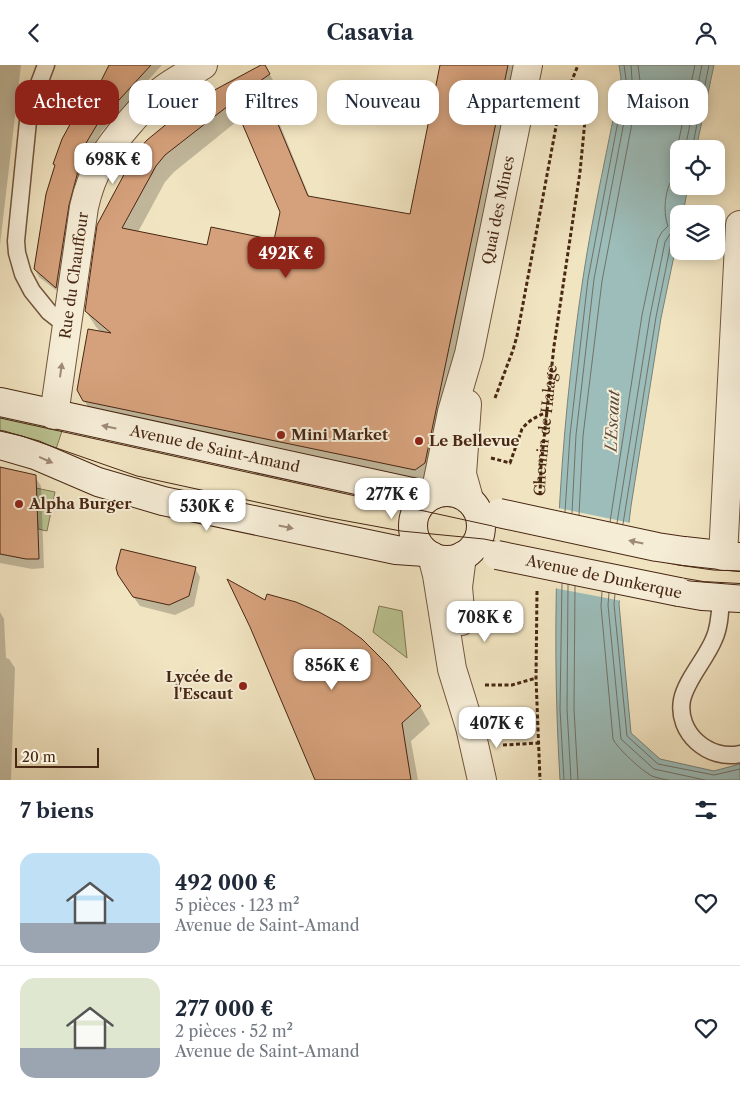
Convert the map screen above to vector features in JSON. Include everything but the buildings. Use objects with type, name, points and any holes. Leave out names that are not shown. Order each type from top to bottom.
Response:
[{"type":"street","name":"Rue du Chauffour","points":[[54,415],[87,194],[105,153],[112,142],[151,99],[163,89],[203,65]]},
{"type":"street","name":"Quai des Mines","points":[[433,495],[452,412],[469,354],[528,65]]},
{"type":"street","points":[[482,780],[473,739],[452,669],[437,575],[428,554],[416,540],[413,532],[413,522],[419,506],[433,495],[451,492],[462,495],[481,506],[642,543],[731,557],[740,225]]},
{"type":"street","name":"Quai des Mines","points":[[469,354],[462,474],[481,506]]},
{"type":"street","name":"Avenue de Saint-Amand","points":[[0,403],[433,495]]},
{"type":"street","points":[[0,445],[35,455],[106,484],[163,501],[370,545],[428,554],[443,560],[455,559],[465,555],[475,545],[481,533],[481,506]]},
{"type":"street","points":[[465,555],[458,587],[473,739]]},
{"type":"street","name":"Avenue de Dunkerque","points":[[465,555],[497,555],[679,592],[730,598]]},
{"type":"lane","points":[[46,65],[32,102],[28,121],[16,241],[19,265],[32,291],[49,312],[67,326]]},
{"type":"lane","points":[[730,598],[719,623],[715,638],[684,695],[682,709],[689,733],[699,745],[722,755],[740,754]]},
{"type":"path","points":[[572,80],[578,65]]},
{"type":"path","points":[[492,404],[517,336],[556,125]]},
{"type":"path","name":"Chemin de Halage","points":[[540,504],[541,466],[554,346],[580,172],[585,125]]},
{"type":"path","points":[[482,455],[510,463],[522,429],[535,417],[548,412]]},
{"type":"path","points":[[537,590],[536,678],[540,780]]},
{"type":"path","points":[[485,685],[512,685],[536,678]]},
{"type":"path","points":[[473,739],[508,744],[538,743]]},
{"type":"green space","points":[[0,414],[63,428],[55,452],[0,435]]},
{"type":"green space","points":[[36,488],[55,492],[47,531],[38,529]]},
{"type":"green space","points":[[379,606],[402,611],[407,658],[373,632]]},
{"type":"water","points":[[619,65],[714,65],[708,93],[708,80],[621,80]]},
{"type":"water","name":"L'Escaut","points":[[612,125],[701,125],[698,140],[670,140],[670,195],[686,195],[685,205],[670,205],[670,260],[673,260],[661,318],[631,506],[619,604],[631,733],[660,759],[714,771],[740,764],[740,780],[560,780],[556,655],[558,529],[567,403],[574,340],[591,228]]},
{"type":"pier","points":[[558,508],[631,523],[622,601],[554,588]]},
{"type":"tram line","points":[[0,418],[678,565],[713,570],[740,571]]},
{"type":"tram line","points":[[0,431],[22,436],[137,476],[325,517],[401,531],[484,539],[690,581],[740,585]]},
{"type":"place","name":"Mini Market","points":[[281,435]]},
{"type":"place","name":"Le Bellevue","points":[[419,441]]},
{"type":"place","name":"Alpha Burger","points":[[19,504]]},
{"type":"place","name":"Lycée de l'Escaut","points":[[243,686]]}]
